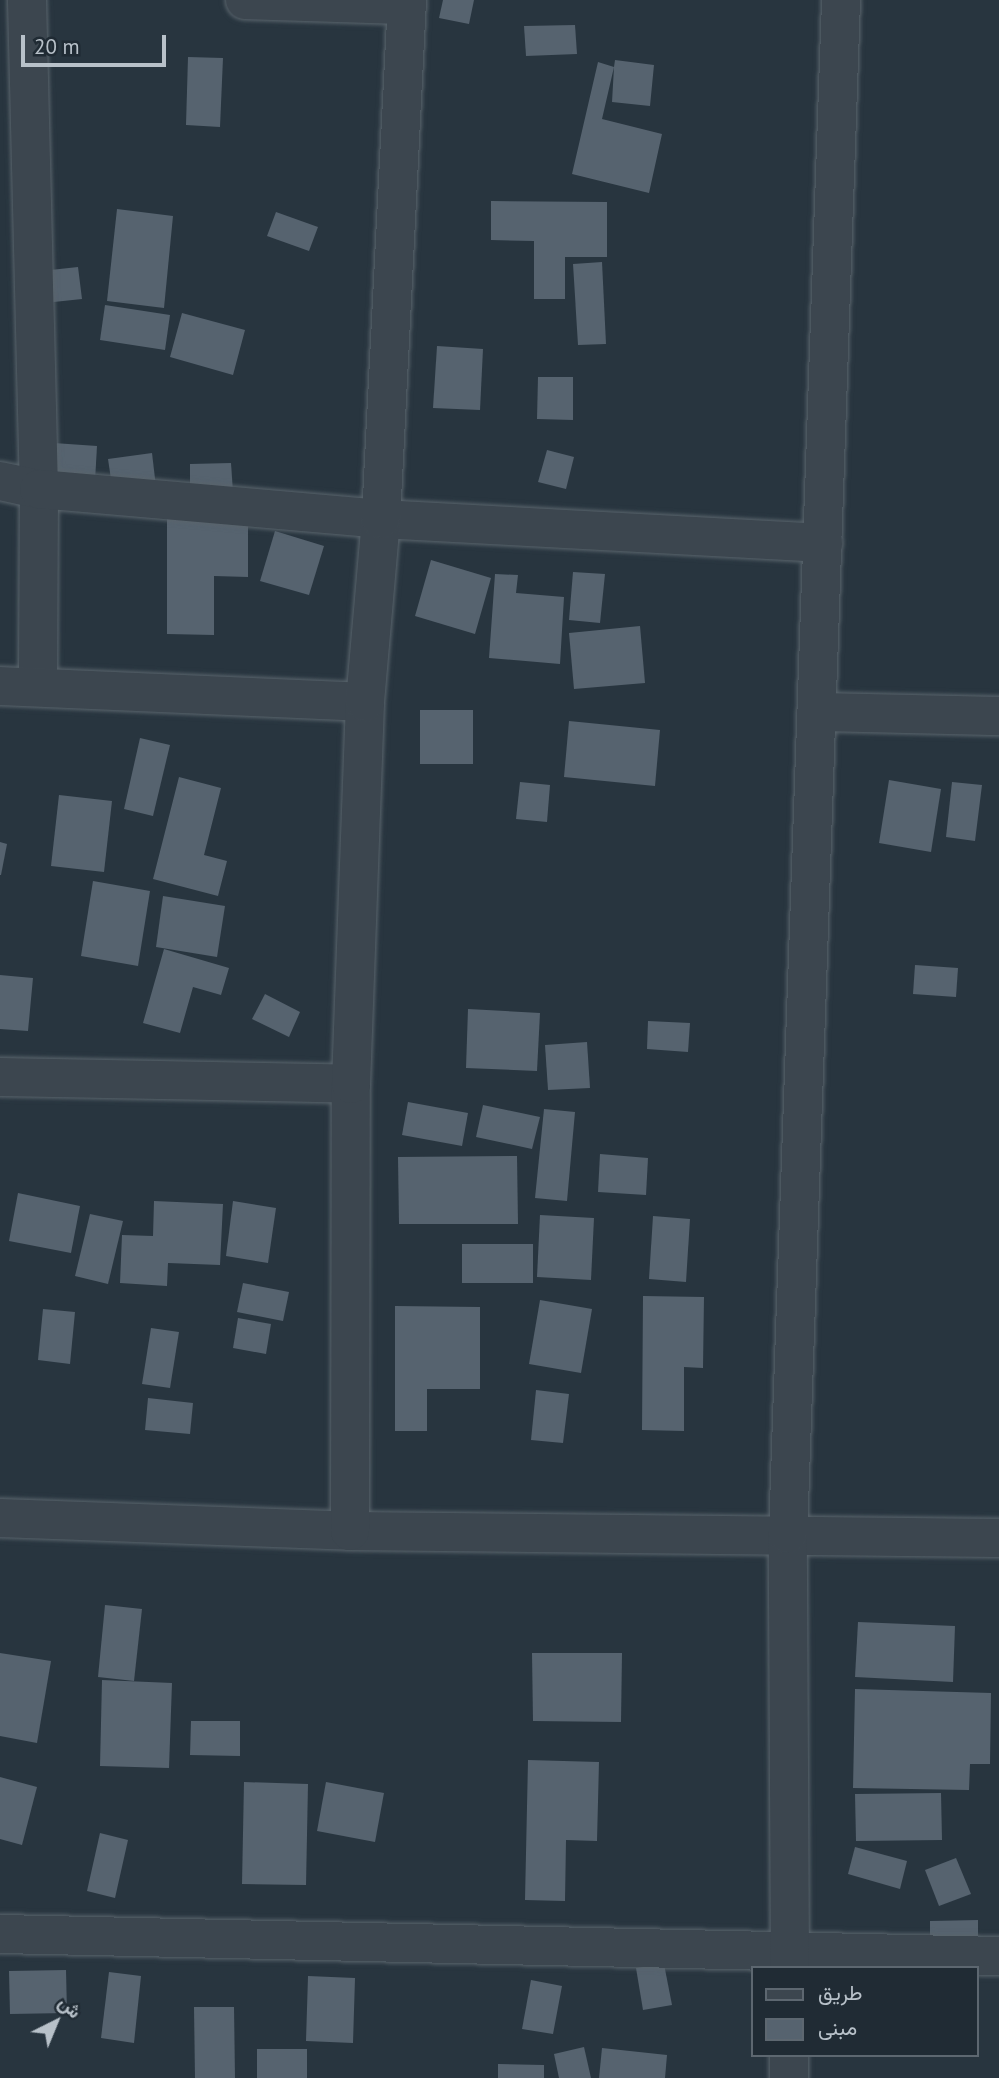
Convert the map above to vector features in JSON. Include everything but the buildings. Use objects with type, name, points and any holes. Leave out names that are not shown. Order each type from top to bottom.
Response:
[{"type":"street","points":[[26,0],[39,489],[38,687]]},
{"type":"street","points":[[245,0],[406,3],[382,519],[365,702],[351,1084],[350,1531]]},
{"type":"street","points":[[790,1961],[788,1534],[819,712],[841,0]]},
{"type":"street","points":[[0,481],[39,489],[382,519],[823,543]]},
{"type":"street","points":[[0,686],[365,702]]},
{"type":"street","points":[[819,712],[999,716]]},
{"type":"street","points":[[0,1077],[351,1084]]},
{"type":"street","points":[[0,1518],[350,1531],[999,1538]]},
{"type":"street","points":[[0,1934],[790,1961],[999,1956]]},
{"type":"street","points":[[789,2057],[789,2078]]}]
